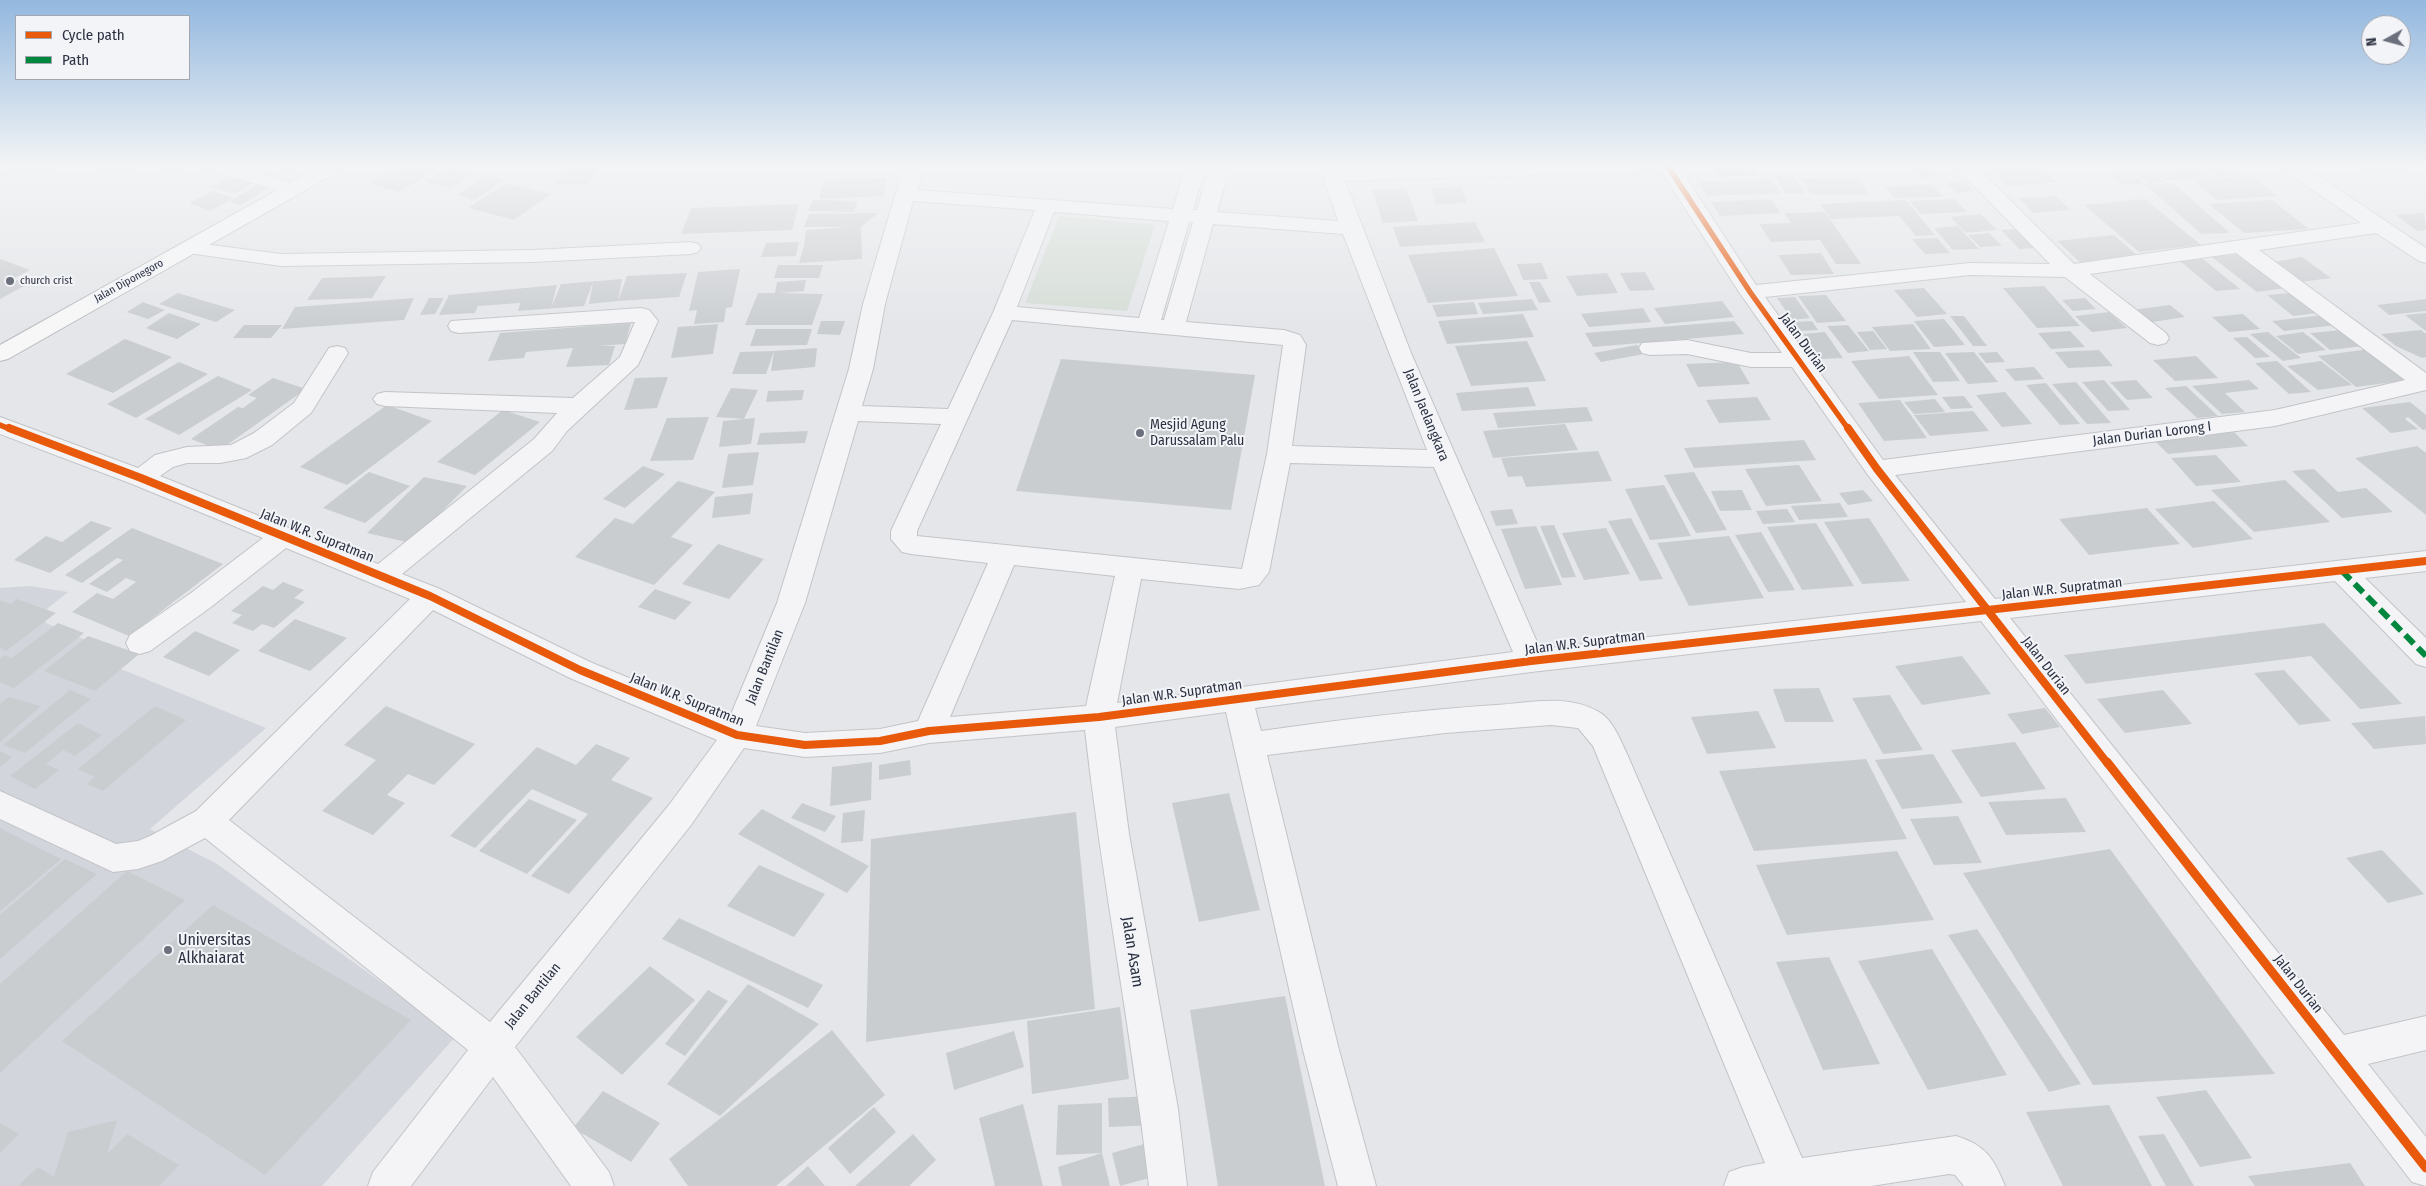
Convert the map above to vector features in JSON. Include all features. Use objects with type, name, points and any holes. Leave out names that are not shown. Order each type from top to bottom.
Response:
[{"type":"highway","name":"Jalan Diponegoro","points":[[0,339],[217,220]]},
{"type":"highway","name":"Jalan Diponegoro","points":[[0,354],[237,220]]},
{"type":"street","name":"Jalan Bantilan","points":[[387,1186],[493,1047],[680,815],[737,735],[791,603],[862,369],[874,304],[899,220]]},
{"type":"street","points":[[1004,314],[1284,337],[1292,340],[1295,345],[1280,454],[1255,572],[1249,578],[1239,579],[911,545],[904,539],[904,531],[1004,314],[1041,220]]},
{"type":"street","points":[[1148,326],[1179,220]]},
{"type":"street","points":[[1173,328],[1205,220]]},
{"type":"street","points":[[1240,220],[1351,228]]},
{"type":"street","name":"Jalan Jaelangkara","points":[[1348,220],[1444,459],[1531,661]]},
{"type":"street","name":"Jalan Durian","points":[[1703,220],[1750,292],[1878,469],[2426,1168]]},
{"type":"street","points":[[2019,220],[2069,271],[2083,279],[2158,338]]},
{"type":"street","points":[[2372,220],[2426,257]]},
{"type":"street","points":[[1750,292],[1970,269],[2069,271],[2380,226]]},
{"type":"street","name":"Jalan Durian Lorong I","points":[[2240,246],[2425,383]]},
{"type":"street","points":[[188,248],[281,260],[532,256],[691,248]]},
{"type":"street","points":[[381,576],[543,445],[558,425],[630,360],[647,321],[640,315],[460,326]]},
{"type":"street","points":[[1650,348],[1687,347],[1751,360],[1799,360]]},
{"type":"street","points":[[141,478],[164,461],[187,455],[220,455],[237,452],[263,439],[303,408],[338,353]]},
{"type":"street","name":"Jalan Durian Lorong I","points":[[1878,469],[2274,418],[2425,383]]},
{"type":"street","points":[[385,399],[579,406]]},
{"type":"street","points":[[848,413],[956,417]]},
{"type":"street","name":"Jalan W.R. Supratman","points":[[0,425],[141,478],[430,596],[580,670],[737,735],[805,745],[880,741],[928,732],[1099,717],[1531,661],[2426,561]]},
{"type":"street","points":[[1280,454],[1444,459]]},
{"type":"street","points":[[140,643],[201,600],[283,536]]},
{"type":"street","points":[[928,732],[1005,555]]},
{"type":"street","name":"Jalan Asam","points":[[1130,568],[1099,717],[1113,834],[1158,1108],[1168,1186]]},
{"type":"street","points":[[2342,571],[2426,656]]},
{"type":"street","points":[[0,804],[113,858],[130,859],[165,844],[207,821],[430,596]]},
{"type":"street","points":[[1238,698],[1321,1050],[1357,1186]]},
{"type":"street","points":[[1249,745],[1342,731],[1456,719],[1556,713],[1589,720],[1599,729],[1621,776],[1791,1179]]},
{"type":"street","points":[[207,821],[493,1047],[595,1186]]},
{"type":"street","points":[[2338,1054],[2426,1033]]},
{"type":"street","points":[[1743,1186],[1959,1155],[1969,1159],[1986,1186]]},
{"type":"shaded area","points":[[1057,220],[1105,220],[1155,225],[1127,311],[1025,303]]},
{"type":"shaded area","name":"Universitas Alkhaiarat","points":[[30,586],[68,592],[42,613],[46,623],[132,660],[121,669],[266,728],[150,829],[217,864],[456,1036],[322,1186],[0,1186],[0,588]]},
{"type":"building","points":[[686,220],[795,220],[792,230],[681,234]]},
{"type":"building","points":[[807,220],[869,220],[861,227],[862,259],[799,263],[806,230],[848,227],[804,227]]},
{"type":"building","points":[[1382,220],[1418,221],[1383,223]]},
{"type":"building","points":[[1789,220],[1831,220],[1861,264],[1836,264],[1820,240],[1771,242],[1759,224],[1791,223]]},
{"type":"building","points":[[1903,220],[1923,220],[1935,235],[1916,236]]},
{"type":"building","points":[[1953,220],[1987,220],[1997,230],[1966,233]]},
{"type":"building","points":[[2102,220],[2171,220],[2201,245],[2139,252]]},
{"type":"building","points":[[2186,220],[2216,220],[2230,233],[2201,234]]},
{"type":"building","points":[[2229,220],[2298,220],[2309,229],[2244,233]]},
{"type":"building","points":[[2403,220],[2425,220],[2426,230],[2417,231]]},
{"type":"building","points":[[1475,222],[1485,242],[1400,247],[1393,227]]},
{"type":"building","points":[[1958,226],[1979,249],[1953,250],[1934,228]]},
{"type":"building","points":[[2019,229],[2039,248],[2019,249],[2001,230]]},
{"type":"building","points":[[1989,233],[2002,246],[1980,247],[1968,235]]},
{"type":"building","points":[[2114,235],[2138,256],[2080,262],[2057,241]]},
{"type":"building","points":[[1937,238],[1950,253],[1925,254],[1912,239]]},
{"type":"building","points":[[799,242],[796,256],[761,257],[766,243]]},
{"type":"building","points":[[1494,248],[1518,296],[1428,303],[1408,255]]},
{"type":"building","points":[[1821,253],[1834,274],[1791,275],[1778,255]]},
{"type":"building","points":[[2241,254],[2286,288],[2257,292],[2212,257]]},
{"type":"building","points":[[2302,257],[2331,278],[2301,282],[2273,262]]},
{"type":"building","name":"church crist","points":[[0,259],[30,270],[13,279],[28,284],[0,299]]},
{"type":"building","points":[[2203,259],[2240,289],[2216,291],[2180,261]]},
{"type":"building","points":[[1542,263],[1548,279],[1523,280],[1517,264]]},
{"type":"building","points":[[778,265],[823,265],[819,278],[774,278]]},
{"type":"building","points":[[740,269],[732,307],[726,308],[724,322],[694,324],[697,310],[689,311],[698,272]]},
{"type":"building","points":[[1645,272],[1655,290],[1630,291],[1620,273]]},
{"type":"building","points":[[687,273],[679,297],[618,301],[627,276]]},
{"type":"building","points":[[1607,273],[1618,293],[1577,296],[1566,276]]},
{"type":"building","points":[[386,276],[372,298],[307,300],[322,278]]},
{"type":"building","points":[[622,279],[618,301],[589,304],[593,282],[584,306],[518,311],[522,296],[520,303],[478,306],[481,298],[475,313],[439,315],[449,295],[557,285],[551,308],[561,284]]},
{"type":"building","points":[[806,280],[804,291],[779,293],[823,294],[812,325],[745,325],[758,293],[775,293],[777,282]]},
{"type":"building","points":[[1529,282],[1540,282],[1551,302],[1539,303]]},
{"type":"building","points":[[2044,286],[2080,326],[2037,328],[2003,288]]},
{"type":"building","points":[[1924,288],[1947,314],[1917,317],[1894,290]]},
{"type":"building","points":[[178,293],[235,310],[216,322],[159,304]]},
{"type":"building","points":[[2290,293],[2317,313],[2293,316],[2267,295]]},
{"type":"building","points":[[1826,295],[1846,321],[1817,323],[1798,296]]},
{"type":"building","points":[[1795,297],[1810,318],[1792,320],[1777,298]]},
{"type":"building","points":[[414,298],[404,320],[282,329],[295,307]]},
{"type":"building","points":[[429,298],[444,298],[435,314],[420,315]]},
{"type":"building","points":[[2085,298],[2096,309],[2073,311],[2062,300]]},
{"type":"building","points":[[1532,299],[1538,310],[1483,314],[1478,303]]},
{"type":"building","points":[[2426,299],[2426,311],[2389,315],[2377,305]]},
{"type":"building","points":[[1722,301],[1734,317],[1665,324],[1654,308]]},
{"type":"building","points":[[143,302],[165,310],[148,319],[127,312]]},
{"type":"building","points":[[1474,302],[1478,314],[1437,317],[1432,305]]},
{"type":"building","points":[[2170,305],[2185,317],[2146,323],[2131,310]]},
{"type":"building","points":[[1643,308],[1651,322],[1589,327],[1581,314]]},
{"type":"building","points":[[2109,312],[2127,328],[2092,332],[2075,316]]},
{"type":"building","points":[[169,313],[201,324],[177,339],[146,328]]},
{"type":"building","points":[[2426,313],[2426,331],[2405,315]]},
{"type":"building","points":[[1523,314],[1534,337],[1447,344],[1438,321]]},
{"type":"building","points":[[2243,314],[2260,329],[2229,332],[2212,317]]},
{"type":"building","points":[[2324,315],[2337,325],[2284,331],[2272,321]]},
{"type":"building","points":[[1950,316],[1964,316],[1987,346],[1973,346]]},
{"type":"building","points":[[1944,319],[1965,345],[1934,347],[1914,321]]},
{"type":"building","points":[[821,321],[845,321],[840,335],[817,334]]},
{"type":"building","points":[[1734,321],[1744,334],[1593,347],[1585,333]]},
{"type":"building","points":[[1812,321],[1818,330],[1800,331],[1794,322]]},
{"type":"building","points":[[631,323],[625,344],[598,346],[615,346],[609,365],[566,367],[573,348],[526,352],[524,358],[488,361],[500,333]]},
{"type":"building","points":[[718,324],[713,354],[671,358],[678,327]]},
{"type":"building","points":[[1913,324],[1931,349],[1890,351],[1872,327]]},
{"type":"building","points":[[244,325],[282,325],[271,338],[233,338]]},
{"type":"building","points":[[1848,325],[1869,351],[1848,353],[1827,326]]},
{"type":"building","points":[[756,329],[812,329],[807,345],[750,346]]},
{"type":"building","points":[[2343,330],[2364,346],[2330,350],[2310,333]]},
{"type":"building","points":[[2421,330],[2426,334],[2426,357],[2422,358],[2396,346],[2381,334]]},
{"type":"building","points":[[1873,331],[1887,349],[1870,350],[1857,332]]},
{"type":"building","points":[[2070,331],[2085,347],[2051,349],[2038,333]]},
{"type":"building","points":[[1825,332],[1843,358],[1821,359],[1803,334]]},
{"type":"building","points":[[2268,332],[2301,358],[2283,361],[2250,334]]},
{"type":"building","points":[[2303,332],[2326,350],[2298,354],[2276,336]]},
{"type":"building","points":[[2247,337],[2270,357],[2255,358],[2233,338]]},
{"type":"building","points":[[125,339],[172,357],[113,393],[66,374]]},
{"type":"building","points":[[1527,341],[1546,381],[1471,386],[1455,346]]},
{"type":"building","points":[[1637,345],[1644,354],[1601,362],[1594,353]]},
{"type":"building","points":[[817,348],[815,367],[771,371],[774,351]]},
{"type":"building","points":[[2369,349],[2408,380],[2356,387],[2318,356]]},
{"type":"building","points":[[2099,350],[2113,366],[2068,368],[2055,352]]},
{"type":"building","points":[[774,351],[766,374],[732,374],[740,352]]},
{"type":"building","points":[[1913,352],[1940,352],[1960,381],[1933,382]]},
{"type":"building","points":[[1974,352],[1998,382],[1968,384],[1945,353]]},
{"type":"building","points":[[1997,352],[2005,362],[1986,363],[1978,353]]},
{"type":"building","points":[[1909,356],[1938,395],[1879,399],[1851,361]]},
{"type":"building","points":[[2196,356],[2218,378],[2175,381],[2153,360]]},
{"type":"building","name":"Mesjid Agung Darussalam Palu","points":[[1061,359],[1255,375],[1231,510],[1016,491]]},
{"type":"building","points":[[2277,361],[2311,392],[2289,394],[2255,363]]},
{"type":"building","points":[[2321,361],[2352,385],[2318,390],[2287,366]]},
{"type":"building","points":[[179,362],[208,374],[136,418],[107,404]]},
{"type":"building","points":[[1737,362],[1750,384],[1698,387],[1686,364]]},
{"type":"building","points":[[2034,367],[2044,379],[2015,381],[2005,369]]},
{"type":"building","points":[[218,376],[252,390],[179,435],[145,419]]},
{"type":"building","points":[[668,377],[657,408],[624,410],[635,378]]},
{"type":"building","points":[[273,378],[306,389],[220,450],[191,439],[238,407],[243,408],[257,398],[248,395]]},
{"type":"building","points":[[2104,380],[2130,410],[2108,411],[2082,382]]},
{"type":"building","points":[[2136,380],[2153,398],[2127,400],[2110,382]]},
{"type":"building","points":[[2249,380],[2259,389],[2225,393],[2245,412],[2222,414],[2192,386]]},
{"type":"building","points":[[2076,382],[2111,423],[2087,424],[2052,384]]},
{"type":"building","points":[[2046,383],[2080,424],[2060,425],[2026,385]]},
{"type":"building","points":[[2186,386],[2218,416],[2197,418],[2165,388]]},
{"type":"building","points":[[1528,387],[1536,406],[1462,411],[1456,393]]},
{"type":"building","points":[[731,388],[758,390],[744,419],[716,417]]},
{"type":"building","points":[[804,390],[802,400],[766,402],[768,391]]},
{"type":"building","points":[[2005,392],[2032,424],[2002,427],[1976,395]]},
{"type":"building","points":[[1964,396],[1973,408],[1951,409],[1942,397]]},
{"type":"building","points":[[1757,397],[1771,420],[1719,423],[1706,400]]},
{"type":"building","points":[[1935,399],[1945,412],[1914,414],[1904,402]]},
{"type":"building","points":[[1900,400],[1927,438],[1884,441],[1858,403]]},
{"type":"building","points":[[2410,402],[2426,415],[2426,429],[2423,430],[2408,417],[2405,419],[2418,429],[2391,433],[2362,408]]},
{"type":"building","points":[[387,405],[432,421],[347,485],[300,467]]},
{"type":"building","points":[[1587,407],[1593,421],[1498,428],[1493,413]]},
{"type":"building","points":[[503,410],[540,422],[475,475],[437,462]]},
{"type":"building","points":[[1973,411],[1989,431],[1930,436],[1914,415]]},
{"type":"building","points":[[709,417],[693,460],[650,461],[667,418]]},
{"type":"building","points":[[755,418],[751,444],[719,447],[723,421]]},
{"type":"building","points":[[1565,424],[1578,450],[1493,458],[1483,431]]},
{"type":"building","points":[[2231,429],[2248,446],[2168,454],[2151,437]]},
{"type":"building","points":[[808,431],[805,443],[757,445],[760,433]]},
{"type":"building","points":[[1804,440],[1816,460],[1694,468],[1684,448]]},
{"type":"building","points":[[2417,446],[2426,453],[2426,515],[2355,458]]},
{"type":"building","points":[[1598,451],[1612,481],[1526,487],[1522,476],[1508,477],[1501,458]]},
{"type":"building","points":[[759,452],[753,485],[722,488],[728,454]]},
{"type":"building","points":[[2216,455],[2241,482],[2196,486],[2171,458]]},
{"type":"building","points":[[1799,465],[1822,501],[1766,506],[1745,469]]},
{"type":"building","points":[[643,466],[665,474],[625,508],[603,499]]},
{"type":"building","points":[[2314,469],[2338,492],[2366,488],[2393,512],[2342,518],[2292,471]]},
{"type":"building","points":[[369,472],[410,486],[365,523],[323,508]]},
{"type":"building","points":[[1694,472],[1727,530],[1696,533],[1664,475]]},
{"type":"building","points":[[424,477],[467,486],[411,543],[367,533]]},
{"type":"building","points":[[2285,480],[2330,522],[2254,532],[2211,490]]},
{"type":"building","points":[[678,481],[715,492],[671,537],[693,545],[654,585],[575,557],[615,518],[633,524]]},
{"type":"building","points":[[1664,485],[1691,536],[1650,540],[1625,489]]},
{"type":"building","points":[[1742,490],[1752,510],[1720,511],[1711,491]]},
{"type":"building","points":[[1863,490],[1873,501],[1848,505],[1839,493]]},
{"type":"building","points":[[753,493],[750,514],[712,518],[715,497]]},
{"type":"building","points":[[2214,501],[2253,539],[2193,548],[2155,509]]},
{"type":"building","points":[[1840,503],[1848,517],[1799,520],[1791,506]]},
{"type":"building","points":[[2147,508],[2180,544],[2089,555],[2059,519]]},
{"type":"building","points":[[1512,509],[1518,524],[1496,526],[1490,511]]},
{"type":"building","points":[[1787,509],[1795,522],[1763,524],[1756,511]]},
{"type":"building","points":[[1631,518],[1663,579],[1640,581],[1608,521]]},
{"type":"building","points":[[1869,518],[1910,581],[1862,584],[1824,522]]},
{"type":"building","points":[[91,521],[112,528],[50,573],[14,560],[46,536],[62,542]]},
{"type":"building","points":[[1816,523],[1854,586],[1802,590],[1767,527]]},
{"type":"building","points":[[1554,525],[1576,577],[1562,578],[1540,526]]},
{"type":"building","points":[[1536,526],[1562,585],[1525,589],[1501,529]]},
{"type":"building","points":[[132,528],[223,564],[129,636],[72,612],[97,593],[113,599],[136,582],[126,578],[107,592],[89,584],[123,560],[117,558],[82,583],[65,575]]},
{"type":"building","points":[[1606,528],[1630,574],[1584,580],[1562,533]]},
{"type":"building","points":[[1761,532],[1795,590],[1768,592],[1735,535]]},
{"type":"building","points":[[1729,536],[1764,598],[1689,606],[1657,543]]},
{"type":"building","points":[[718,544],[764,559],[729,599],[682,584]]},
{"type":"building","points":[[283,582],[304,590],[294,598],[305,602],[274,628],[262,624],[253,631],[232,623],[242,615],[231,611],[263,586],[273,590]]},
{"type":"building","points":[[655,589],[692,602],[675,620],[638,607]]},
{"type":"building","points":[[17,599],[56,613],[6,651],[0,648],[0,600],[10,604]]},
{"type":"building","points":[[295,619],[347,638],[310,671],[258,651]]},
{"type":"building","points":[[58,623],[84,633],[14,688],[0,682],[0,659],[5,655],[12,658]]},
{"type":"building","points":[[2324,623],[2402,704],[2360,709],[2311,656],[2086,684],[2064,655]]},
{"type":"building","points":[[195,631],[240,650],[209,676],[163,657]]},
{"type":"building","points":[[88,636],[139,654],[95,691],[44,671]]},
{"type":"building","points":[[1962,656],[1991,694],[1922,705],[1895,666]]},
{"type":"building","points":[[2284,670],[2331,721],[2299,725],[2254,673]]},
{"type":"building","points":[[1819,688],[1834,722],[1785,722],[1773,689]]},
{"type":"building","points":[[70,690],[91,699],[25,753],[3,745]]},
{"type":"building","points":[[2163,690],[2192,724],[2125,733],[2097,699]]},
{"type":"building","points":[[1890,695],[1923,750],[1883,754],[1852,698]]},
{"type":"building","points":[[9,697],[41,706],[0,742],[0,704]]},
{"type":"building","points":[[155,706],[186,720],[103,791],[87,784],[95,777],[78,769]]},
{"type":"building","points":[[386,706],[475,744],[434,785],[408,774],[387,795],[405,803],[373,835],[322,811],[376,760],[344,745]]},
{"type":"building","points":[[2045,708],[2060,727],[2022,734],[2007,714]]},
{"type":"building","points":[[1758,711],[1776,748],[1707,754],[1691,717]]},
{"type":"building","points":[[2425,716],[2426,744],[2374,749],[2351,723]]},
{"type":"building","points":[[78,723],[102,735],[75,756],[63,750],[46,764],[59,770],[35,789],[10,776]]},
{"type":"building","points":[[2015,742],[2046,789],[1981,797],[1951,750]]},
{"type":"building","points":[[596,744],[630,758],[611,780],[653,798],[569,894],[531,876],[588,814],[532,789],[475,848],[450,836],[537,747],[576,765]]},
{"type":"building","points":[[0,751],[12,757],[0,767]]},
{"type":"building","points":[[1933,754],[1963,803],[1902,809],[1875,760]]},
{"type":"building","points":[[1866,759],[1907,839],[1754,851],[1719,771]]},
{"type":"building","points":[[910,760],[911,775],[879,780],[879,765]]},
{"type":"building","points":[[872,762],[871,800],[830,806],[832,767]]},
{"type":"building","points":[[1229,793],[1260,910],[1199,922],[1172,803]]},
{"type":"building","points":[[2066,798],[2086,832],[2006,835],[1988,802]]},
{"type":"building","points":[[529,799],[577,820],[527,874],[479,851]]},
{"type":"building","points":[[802,803],[836,816],[825,832],[791,818]]},
{"type":"building","points":[[762,809],[869,866],[847,893],[738,834]]},
{"type":"building","points":[[865,810],[863,841],[841,843],[843,813]]},
{"type":"building","points":[[1076,812],[1095,1009],[866,1042],[871,839]]},
{"type":"building","points":[[1958,816],[1982,863],[1934,865],[1910,819]]},
{"type":"building","points":[[0,828],[61,859],[0,911]]},
{"type":"building","points":[[2110,849],[2275,1074],[2093,1085],[1963,873]]},
{"type":"building","points":[[2382,850],[2424,894],[2388,903],[2346,858]]},
{"type":"building","points":[[1897,851],[1934,920],[1787,935],[1756,865]]},
{"type":"building","points":[[65,859],[97,874],[0,959],[0,915]]},
{"type":"building","points":[[759,865],[825,894],[794,937],[727,906]]},
{"type":"building","points":[[127,871],[185,900],[0,1073],[0,984]]},
{"type":"building","points":[[213,905],[411,1020],[265,1175],[62,1041]]},
{"type":"building","points":[[679,918],[823,985],[808,1008],[662,939]]},
{"type":"building","points":[[1977,929],[2081,1084],[2049,1092],[1948,935]]},
{"type":"building","points":[[1932,949],[2007,1075],[1928,1090],[1858,961]]},
{"type":"building","points":[[1829,957],[1880,1064],[1823,1070],[1776,962]]},
{"type":"building","points":[[650,966],[695,1000],[622,1075],[576,1037]]},
{"type":"building","points":[[748,984],[819,1024],[720,1116],[667,1084]]},
{"type":"building","points":[[708,990],[728,1001],[685,1056],[665,1044]]},
{"type":"building","points":[[1285,996],[1325,1186],[1218,1186],[1190,1010]]},
{"type":"building","points":[[1120,1007],[1129,1079],[1032,1094],[1027,1021]]},
{"type":"building","points":[[832,1030],[885,1095],[776,1186],[688,1186],[669,1159]]},
{"type":"building","points":[[1014,1031],[1024,1067],[954,1090],[946,1053]]},
{"type":"building","points":[[2206,1090],[2252,1158],[2200,1167],[2156,1097]]},
{"type":"building","points":[[603,1091],[660,1123],[631,1162],[573,1128]]},
{"type":"building","points":[[1153,1096],[1154,1125],[1109,1127],[1108,1098]]},
{"type":"building","points":[[1102,1103],[1102,1153],[1056,1155],[1058,1105]]},
{"type":"building","points":[[1023,1104],[1043,1186],[995,1186],[979,1118]]},
{"type":"building","points":[[2109,1105],[2152,1186],[2063,1186],[2026,1112]]},
{"type":"building","points":[[874,1107],[896,1132],[850,1174],[828,1148]]},
{"type":"building","points":[[117,1120],[107,1154],[127,1134],[179,1165],[159,1186],[18,1186],[38,1167],[54,1177],[68,1132]]},
{"type":"building","points":[[0,1123],[19,1134],[0,1153]]},
{"type":"building","points":[[913,1134],[936,1160],[909,1186],[855,1186]]},
{"type":"building","points":[[2164,1134],[2194,1186],[2166,1186],[2138,1136]]},
{"type":"building","points":[[1155,1141],[1164,1174],[1120,1186],[1112,1153]]},
{"type":"building","points":[[1102,1153],[1110,1186],[1062,1186],[1058,1167]]},
{"type":"building","points":[[2350,1163],[2365,1186],[2255,1186],[2248,1176]]},
{"type":"building","points":[[808,1166],[825,1186],[786,1186]]},
{"type":"marked path","points":[[2342,571],[2426,656]]},
{"type":"cycle path","points":[[1703,220],[1750,292],[1877,469],[2426,1168]]},
{"type":"cycle path","points":[[0,425],[141,478],[430,596],[580,670],[737,735],[805,745],[880,741],[929,731],[1099,717],[1531,661],[2426,561]]},
{"type":"place","name":"church crist","points":[[10,281]]},
{"type":"place","name":"Mesjid Agung Darussalam Palu","points":[[1140,433]]},
{"type":"place","name":"Universitas Alkhaiarat","points":[[168,950]]}]
